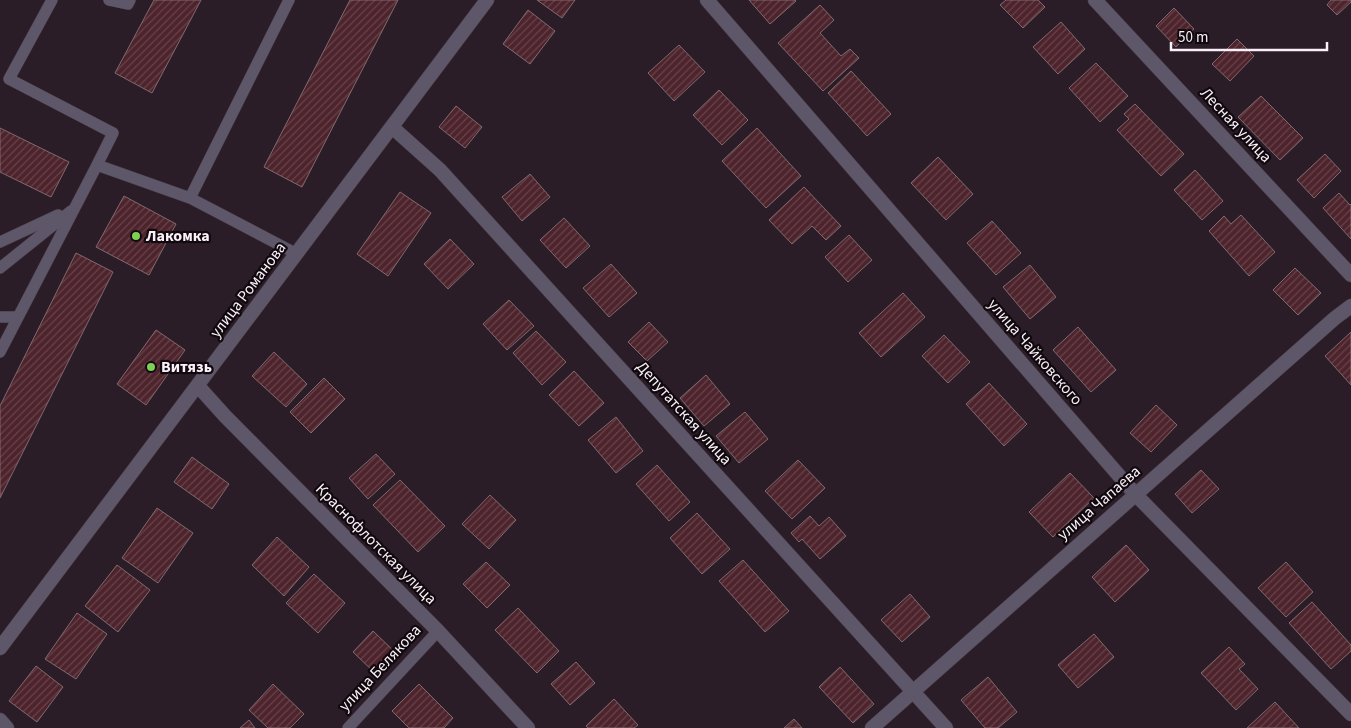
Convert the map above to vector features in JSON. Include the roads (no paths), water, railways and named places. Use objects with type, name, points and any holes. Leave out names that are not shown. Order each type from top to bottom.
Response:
[{"type":"street","name":"улица Романова","points":[[0,648],[486,0]]},
{"type":"street","name":"улица Чайковского","points":[[707,0],[1136,494],[1351,714]]},
{"type":"street","name":"Лесная улица","points":[[1095,0],[1351,274]]},
{"type":"street","name":"Депутатская улица","points":[[392,127],[440,170],[946,728]]},
{"type":"street","name":"улица Чапаева","points":[[872,728],[1351,306]]},
{"type":"street","name":"Краснофлотская улица","points":[[198,386],[438,631],[528,728]]},
{"type":"street","points":[[0,720],[7,728]]},
{"type":"lane","points":[[0,352],[113,133],[9,79],[52,0]]},
{"type":"lane","points":[[109,0],[128,4],[130,0]]},
{"type":"lane","points":[[190,198],[289,0]]},
{"type":"lane","points":[[97,165],[190,198],[297,254]]},
{"type":"lane","points":[[0,242],[75,208]]},
{"type":"lane","points":[[0,268],[75,208]]},
{"type":"lane","points":[[0,317],[17,317]]},
{"type":"lane","name":"улица Белякова","points":[[348,728],[438,631]]},
{"type":"place","name":"Лакомка","points":[[136,236]]},
{"type":"place","name":"Витязь","points":[[151,367]]}]
